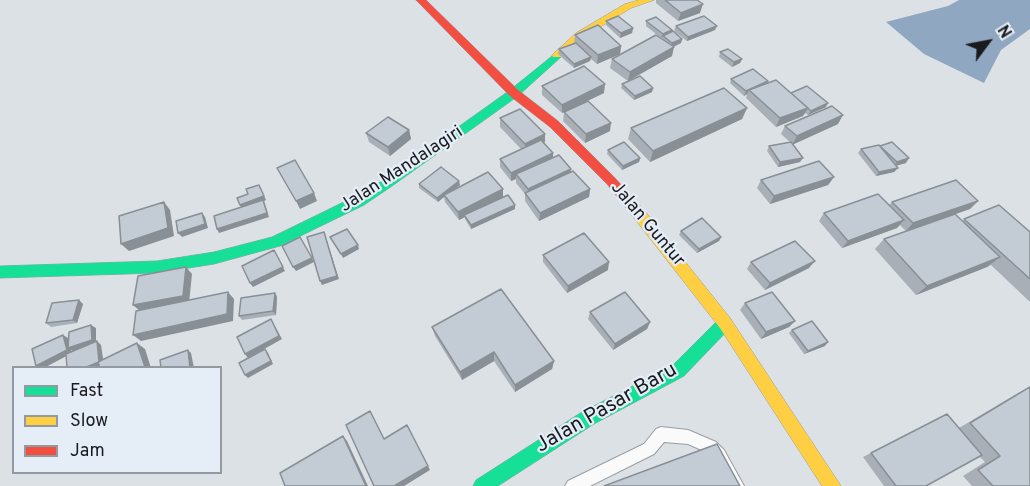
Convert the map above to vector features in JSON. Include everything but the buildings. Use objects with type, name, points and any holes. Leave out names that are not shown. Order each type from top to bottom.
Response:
[{"type":"street","name":"Jalan Guntur","points":[[421,0],[514,93],[554,124],[611,181],[666,246],[725,323],[832,486]]},
{"type":"street","name":"Jalan Mandalagiri","points":[[0,272],[157,267],[214,258],[275,242],[359,201],[388,183],[514,93],[580,35],[628,6],[649,0]]},
{"type":"street","name":"Jalan Pasar Baru","points":[[482,486],[588,418],[678,370],[725,323]]},
{"type":"lane","points":[[573,486],[649,449],[662,434],[688,437],[711,447],[719,455],[736,486]]},
{"type":"water","points":[[959,0],[1030,0],[1030,29],[1001,50],[984,83],[924,54],[886,22],[948,6]]},
{"type":"traffic: fast","points":[[0,272],[157,267],[214,258],[275,242],[359,201],[388,183],[514,93],[557,55]]},
{"type":"traffic: fast","points":[[482,486],[588,418],[678,371],[725,323]]},
{"type":"traffic: slow","points":[[557,55],[580,35],[628,6],[649,0]]},
{"type":"traffic: slow","points":[[639,214],[725,323],[832,486]]},
{"type":"traffic: jam","points":[[421,0],[514,93],[554,124],[611,181],[639,214]]}]
